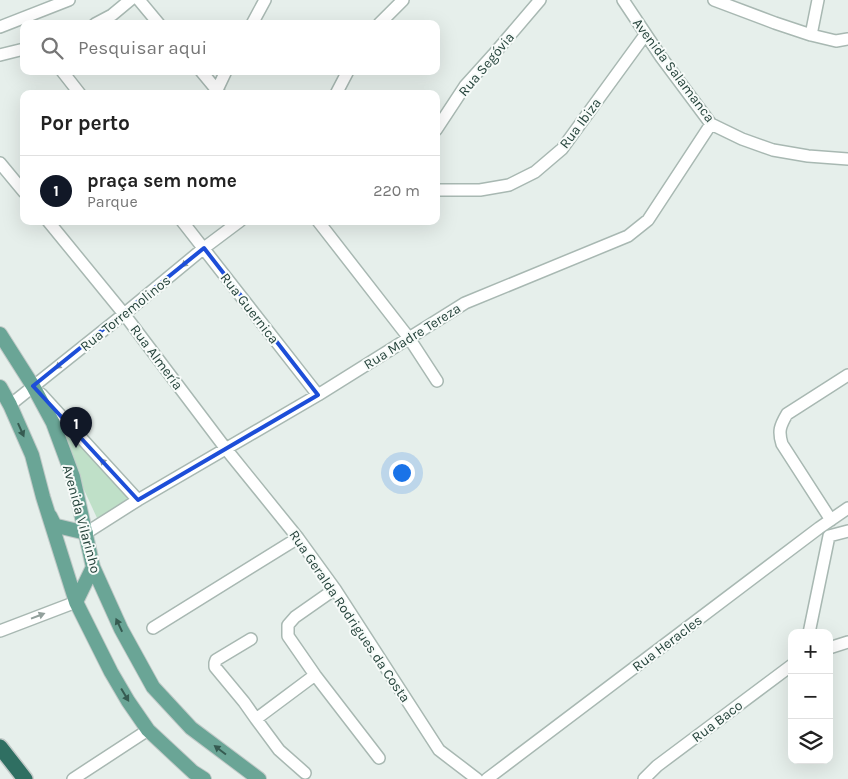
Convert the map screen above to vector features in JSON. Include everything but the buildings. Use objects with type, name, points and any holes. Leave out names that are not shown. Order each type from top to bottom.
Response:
[{"type":"highway","points":[[0,747],[25,779]]},
{"type":"main road","name":"Avenida Vilarinho","points":[[0,334],[33,386],[53,423],[73,477],[93,567],[121,629],[153,687],[190,728],[259,779]]},
{"type":"main road","name":"Avenida Vilarinho","points":[[0,387],[32,455],[43,497],[76,602],[111,672],[148,730],[193,772],[204,779]]},
{"type":"main road","points":[[43,497],[56,525],[86,532]]},
{"type":"main road","points":[[76,602],[93,567]]},
{"type":"street","points":[[0,27],[69,0]]},
{"type":"street","points":[[103,20],[112,15],[130,0]]},
{"type":"street","points":[[139,0],[156,20]]},
{"type":"street","points":[[254,20],[265,0]]},
{"type":"street","points":[[383,20],[403,0]]},
{"type":"street","name":"Rua Segóvia","points":[[440,124],[465,86],[540,0]]},
{"type":"street","name":"Avenida Salamanca","points":[[622,0],[711,124],[742,139],[773,150],[808,156],[847,159]]},
{"type":"street","points":[[714,0],[775,24],[811,35],[836,41],[848,39]]},
{"type":"street","points":[[811,35],[818,0]]},
{"type":"street","name":"Rua Ibiza","points":[[440,190],[480,190],[509,185],[535,172],[562,149],[645,34]]},
{"type":"street","points":[[0,55],[20,50]]},
{"type":"street","points":[[65,75],[77,90]]},
{"type":"street","points":[[204,75],[216,90]]},
{"type":"street","points":[[219,90],[224,75]]},
{"type":"street","points":[[338,90],[346,75]]},
{"type":"street","name":"Rua Madre Tereza","points":[[86,532],[318,395],[465,303],[628,236],[648,220],[711,124]]},
{"type":"street","points":[[847,159],[848,171]]},
{"type":"street","points":[[0,163],[20,187]]},
{"type":"street","name":"Rua Almería","points":[[51,225],[124,314],[226,448]]},
{"type":"street","name":"Rua Guernica","points":[[185,225],[318,395]]},
{"type":"street","name":"Rua Torremolinos","points":[[10,405],[235,225]]},
{"type":"street","points":[[321,225],[409,338],[437,381]]},
{"type":"street","points":[[832,520],[782,444],[779,435],[781,424],[787,414],[848,376]]},
{"type":"street","points":[[33,386],[138,500]]},
{"type":"street","name":"Rua Geralda Rodrigues da Costa","points":[[226,448],[298,538],[335,589],[439,750],[477,779]]},
{"type":"street","name":"Rua Heracles","points":[[487,779],[848,508]]},
{"type":"street","points":[[819,528],[829,536]]},
{"type":"street","points":[[829,536],[848,531]]},
{"type":"street","points":[[810,629],[829,536]]},
{"type":"street","points":[[153,628],[298,538]]},
{"type":"street","points":[[335,589],[295,617],[288,625],[288,636],[315,676],[379,758]]},
{"type":"street","points":[[0,631],[76,602]]},
{"type":"street","points":[[251,639],[216,660],[214,663],[215,667],[244,702],[279,750],[305,773]]},
{"type":"street","points":[[833,647],[848,642]]},
{"type":"street","name":"Rua Baco","points":[[644,779],[656,766],[788,668]]},
{"type":"street","points":[[256,719],[315,676]]},
{"type":"street","points":[[73,779],[148,730]]},
{"type":"highlighted area","points":[[204,248],[318,395],[138,500],[33,386]]},
{"type":"green space","points":[[42,398],[133,499],[97,518]]},
{"type":"place","name":"praça sem nome","points":[[76,448]]}]
